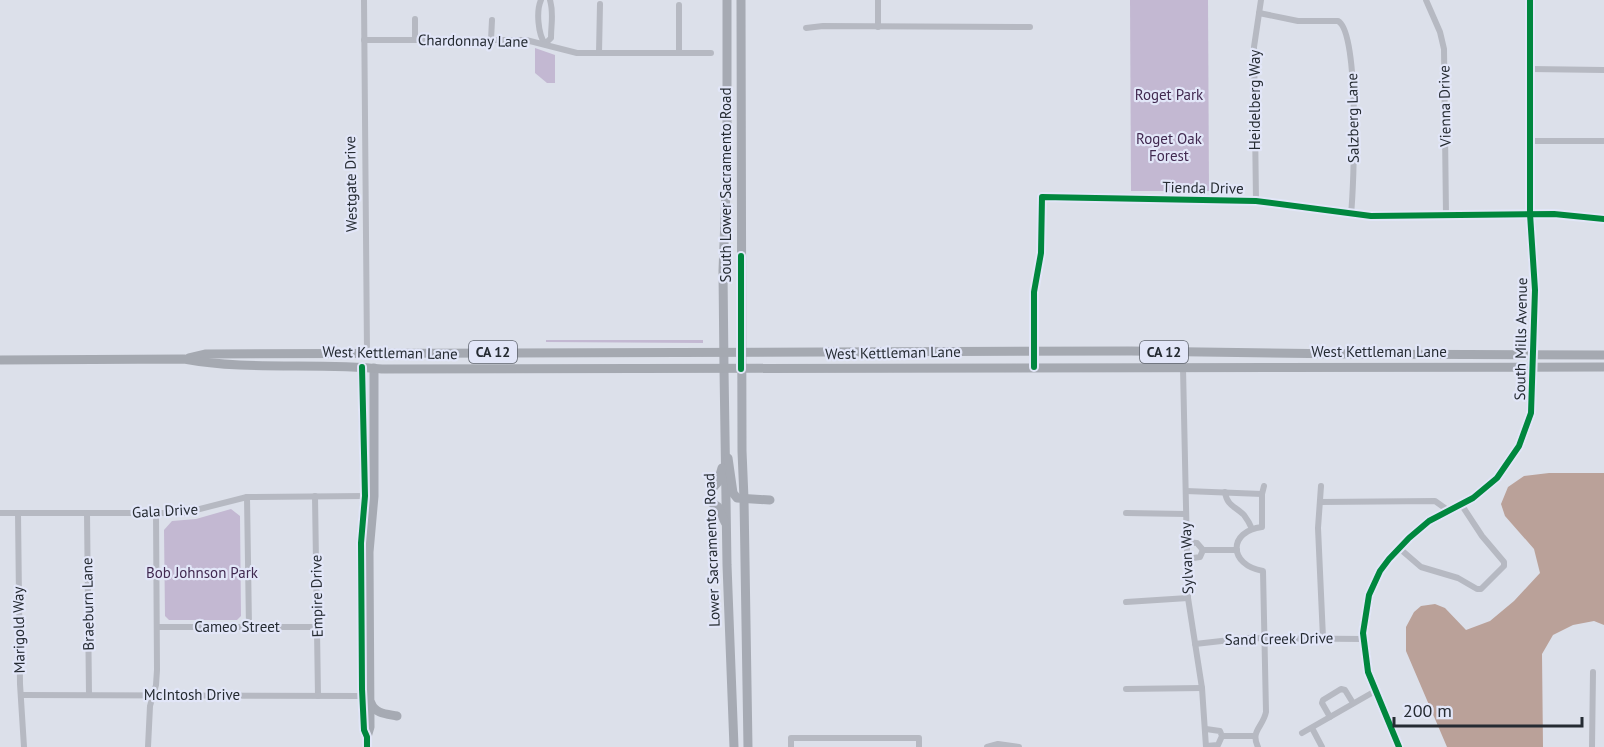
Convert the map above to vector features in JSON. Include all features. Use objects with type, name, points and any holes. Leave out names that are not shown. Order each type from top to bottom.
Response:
[{"type":"main road","name":"South Lower Sacramento Road","points":[[723,352],[727,0]]},
{"type":"main road","points":[[735,0],[741,5]]},
{"type":"main road","name":"South Mills Avenue","points":[[1399,747],[1368,672],[1363,639],[1369,595],[1380,571],[1399,548],[1429,521],[1473,498],[1497,478],[1519,446],[1531,413],[1535,290],[1530,214],[1530,0]]},
{"type":"main road","name":"South Lower Sacramento Road","points":[[741,5],[741,369]]},
{"type":"main road","name":"West Kettleman Lane","points":[[184,359],[206,354],[1033,351],[1604,355]]},
{"type":"main road","name":"Lower Sacramento Road","points":[[723,352],[726,532],[734,747]]},
{"type":"main road","name":"Westgate Drive","points":[[366,697],[361,543],[369,496],[367,353]]},
{"type":"main road","name":"West Kettleman Lane","points":[[0,360],[184,359],[206,363],[271,367],[368,368],[1604,367]]},
{"type":"main road","name":"Lower Sacramento Road","points":[[741,369],[748,747]]},
{"type":"main road","points":[[725,450],[730,462],[733,493],[737,498],[770,500]]},
{"type":"main road","points":[[711,490],[718,482],[722,472],[725,450]]},
{"type":"main road","points":[[711,502],[721,512],[726,532]]},
{"type":"main road","points":[[717,578],[728,578]]},
{"type":"main road","points":[[366,697],[370,727]]},
{"type":"main road","points":[[366,697],[375,710],[397,716],[375,717],[367,742]]},
{"type":"main road","points":[[366,697],[364,730],[367,742]]},
{"type":"street","name":"Westgate Drive","points":[[364,0],[367,353]]},
{"type":"street","points":[[541,0],[538,9],[540,36],[545,44],[551,38],[551,20],[554,12],[550,0]]},
{"type":"street","points":[[878,0],[878,27]]},
{"type":"street","name":"Heidelberg Way","points":[[1256,201],[1254,47],[1261,0]]},
{"type":"street","name":"Vienna Drive","points":[[1425,0],[1440,32],[1444,49],[1446,215]]},
{"type":"street","points":[[599,53],[600,4]]},
{"type":"street","points":[[679,5],[679,53]]},
{"type":"street","name":"Salzberg Lane","points":[[1259,13],[1298,21],[1338,21],[1343,24],[1353,74],[1354,181],[1351,214]]},
{"type":"street","points":[[415,19],[415,40]]},
{"type":"street","points":[[492,20],[492,40]]},
{"type":"street","points":[[540,20],[551,20]]},
{"type":"street","points":[[806,28],[823,26],[1030,27]]},
{"type":"street","name":"Chardonnay Lane","points":[[364,40],[526,40],[571,52],[711,53]]},
{"type":"street","points":[[1530,69],[1604,70]]},
{"type":"street","points":[[1531,141],[1604,141]]},
{"type":"street","name":"Tienda Drive","points":[[1034,367],[1034,292],[1041,253],[1042,197],[1256,201],[1383,216],[1530,214],[1572,215],[1604,219]]},
{"type":"street","name":"Sylvan Way","points":[[1183,368],[1188,598],[1202,688],[1206,747]]},
{"type":"street","points":[[1258,747],[1256,729],[1265,718],[1266,712],[1263,571],[1246,566],[1239,558],[1237,550],[1241,538],[1252,529],[1262,528],[1264,486]]},
{"type":"street","points":[[1321,486],[1318,528],[1323,638]]},
{"type":"street","points":[[1186,491],[1262,494]]},
{"type":"street","points":[[1225,492],[1229,506],[1243,514],[1252,529]]},
{"type":"street","name":"Empire Drive","points":[[315,496],[318,696]]},
{"type":"street","name":"Gala Drive","points":[[0,513],[200,511],[246,498],[369,496]]},
{"type":"street","points":[[246,498],[249,627]]},
{"type":"street","points":[[1320,502],[1436,501],[1449,511]]},
{"type":"street","points":[[1399,548],[1421,567],[1458,578],[1476,590],[1481,589],[1504,566],[1504,562],[1482,536],[1461,504]]},
{"type":"street","name":"Marigold Way","points":[[18,513],[24,747]]},
{"type":"street","name":"Braeburn Lane","points":[[87,513],[89,695]]},
{"type":"street","points":[[148,747],[148,722],[157,670],[156,513]]},
{"type":"street","points":[[1126,513],[1186,514]]},
{"type":"street","points":[[1186,542],[1197,543],[1203,550],[1237,550]]},
{"type":"street","points":[[1187,559],[1200,557],[1203,550]]},
{"type":"street","points":[[1126,602],[1188,598]]},
{"type":"street","name":"Cameo Street","points":[[158,627],[317,627]]},
{"type":"street","name":"Sand Creek Drive","points":[[1195,644],[1220,640],[1264,638],[1363,639]]},
{"type":"street","points":[[1592,747],[1593,672]]},
{"type":"street","points":[[1126,689],[1202,688]]},
{"type":"street","points":[[1330,717],[1322,703],[1323,700],[1341,689],[1345,690],[1353,703]]},
{"type":"street","points":[[1302,733],[1377,690]]},
{"type":"street","name":"McIntosh Drive","points":[[21,695],[366,697]]},
{"type":"street","points":[[1312,728],[1322,747]]},
{"type":"street","points":[[1206,729],[1220,731],[1222,736]]},
{"type":"street","points":[[1222,736],[1255,736]]},
{"type":"street","points":[[1206,747],[1218,745],[1222,736]]},
{"type":"street","points":[[791,747],[791,738],[919,738],[919,747]]},
{"type":"street","points":[[855,738],[855,747]]},
{"type":"street","points":[[987,747],[998,744],[1019,747]]},
{"type":"green space","name":"Roget Park","points":[[1130,0],[1208,0],[1209,191],[1131,191]]},
{"type":"green space","points":[[535,48],[555,55],[555,83],[547,83],[535,73]]},
{"type":"green space","points":[[546,340],[703,340],[703,343],[546,342]]},
{"type":"green space","name":"Bob Johnson Park","points":[[231,509],[240,516],[241,616],[237,620],[169,620],[165,616],[164,530],[172,521],[196,519]]},
{"type":"shaded area","points":[[1549,473],[1604,473],[1604,625],[1594,621],[1573,625],[1553,635],[1542,654],[1543,747],[1447,747],[1406,651],[1406,627],[1414,612],[1421,606],[1435,604],[1445,608],[1466,630],[1490,621],[1514,601],[1540,573],[1534,549],[1505,516],[1501,504],[1508,487],[1524,476]]},
{"type":"cycle path","points":[[1399,747],[1368,672],[1363,633],[1369,595],[1380,571],[1409,538],[1429,521],[1473,498],[1497,478],[1519,446],[1531,413],[1535,290],[1530,214],[1530,0]]},
{"type":"cycle path","points":[[1034,367],[1034,292],[1041,253],[1042,197],[1256,201],[1371,216],[1554,214],[1604,219]]},
{"type":"cycle path","points":[[741,256],[741,369]]},
{"type":"cycle path","points":[[362,367],[365,496],[361,543],[362,689],[367,747]]},
{"type":"park label","name":"Roget Oak Forest","points":[[1169,148]]}]
